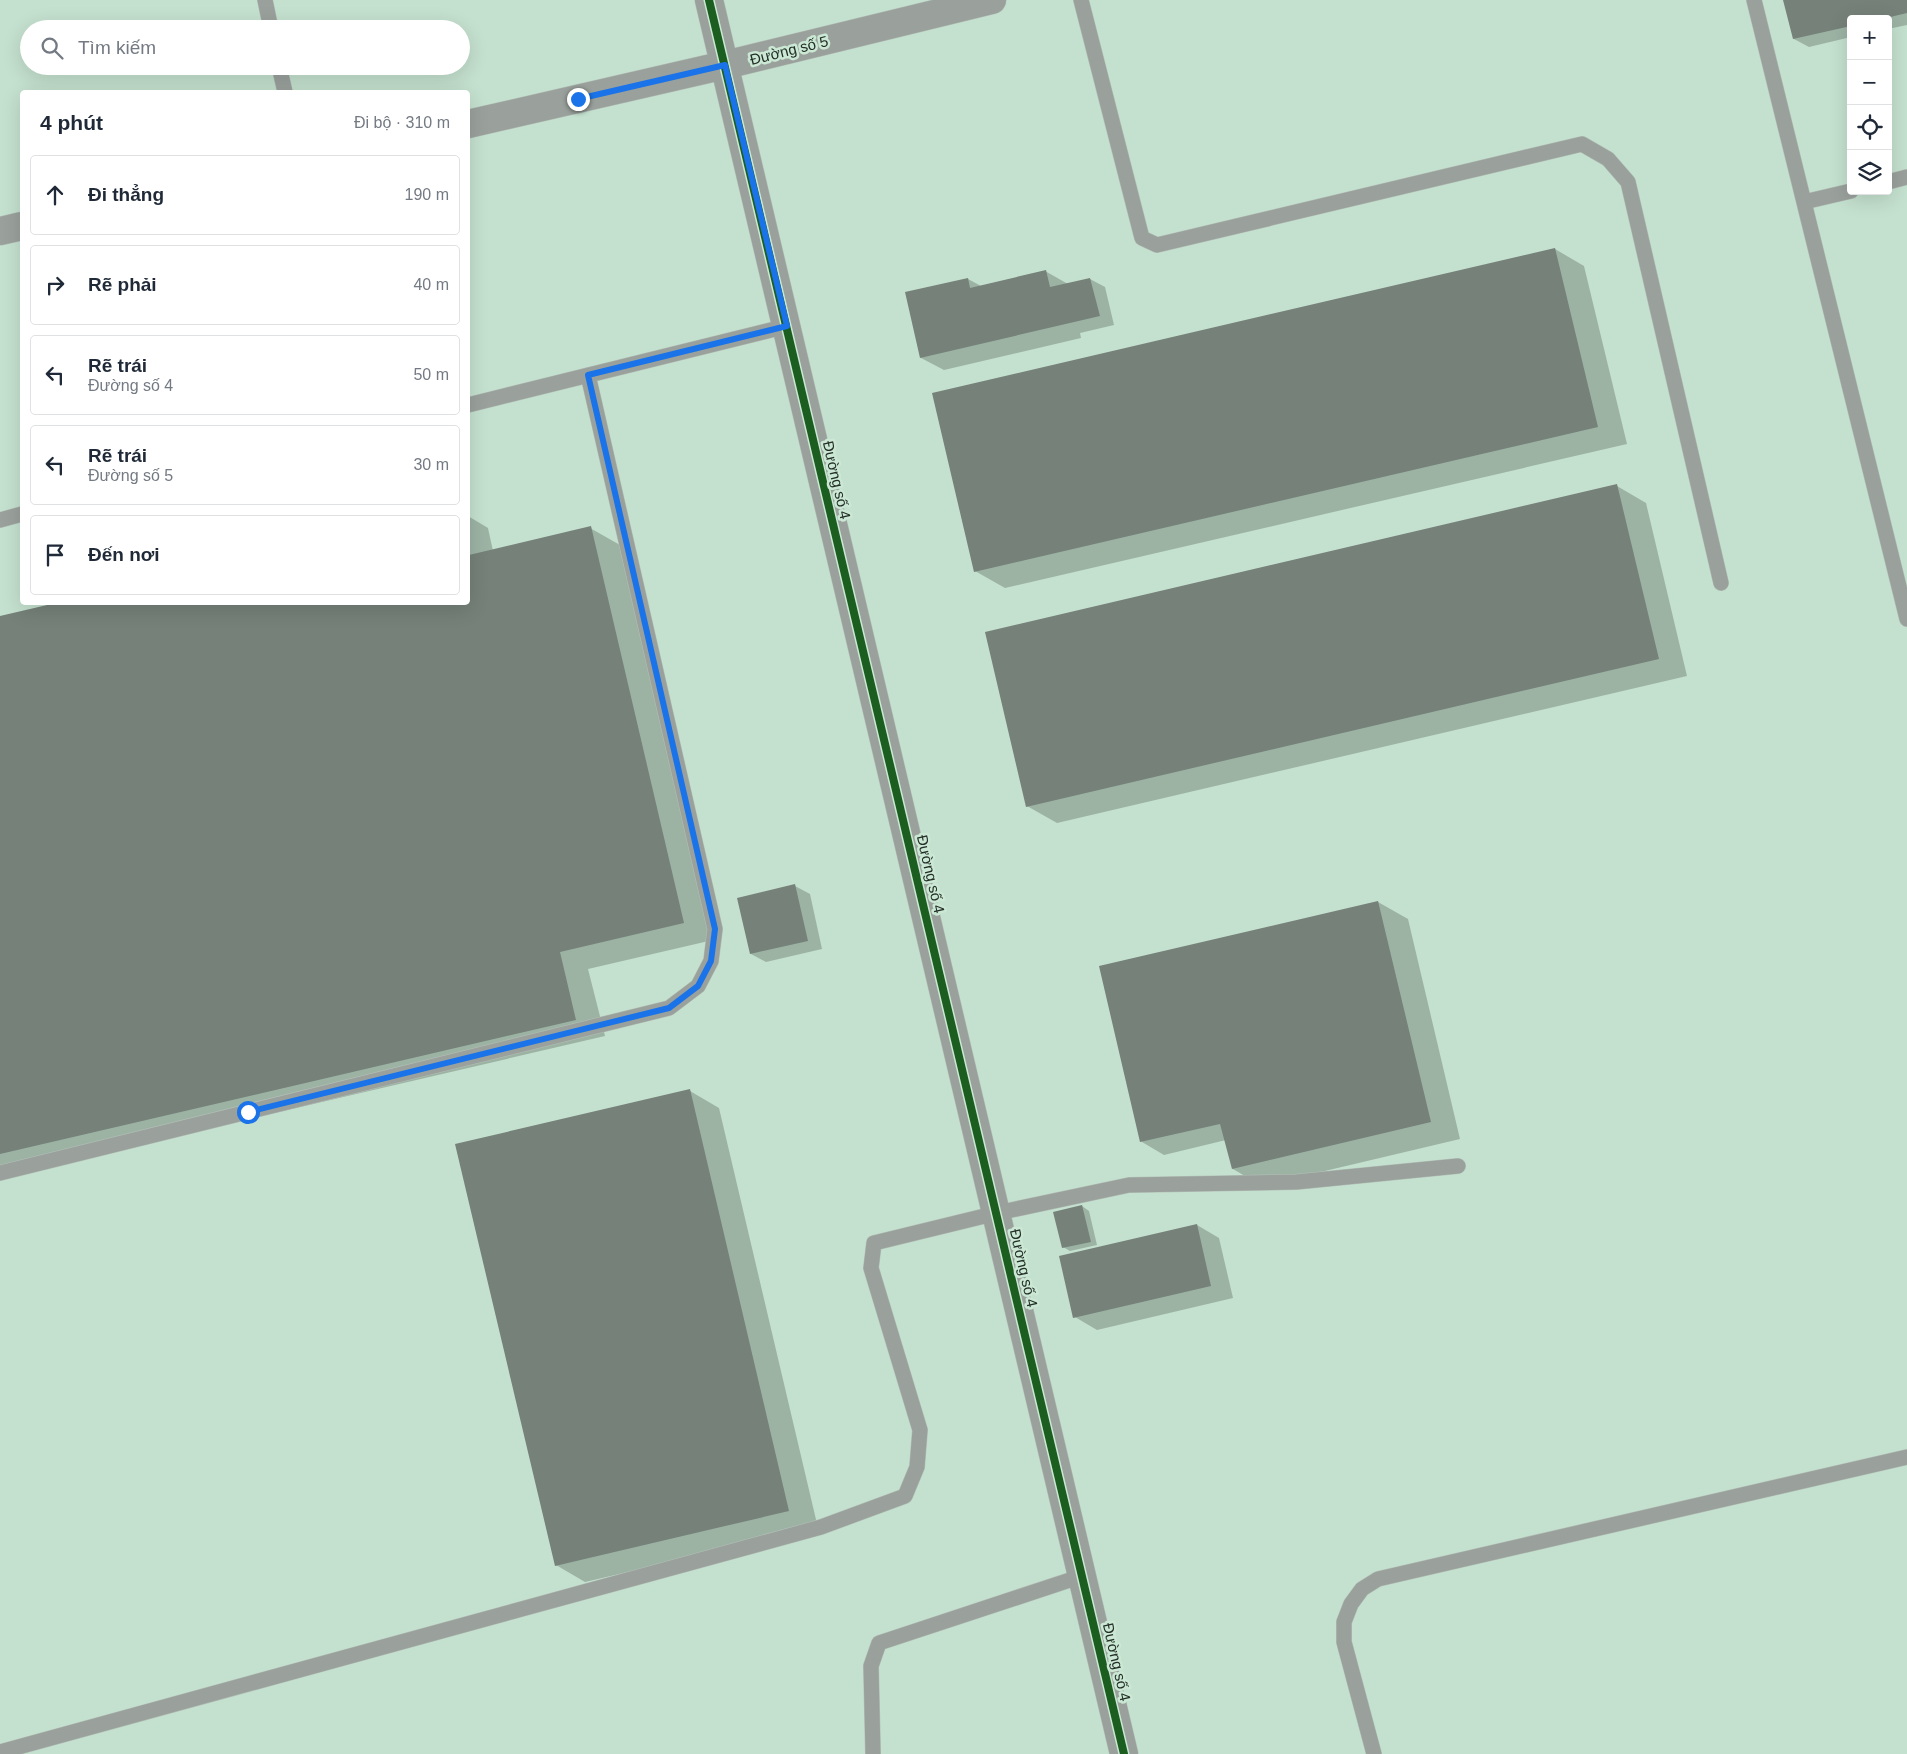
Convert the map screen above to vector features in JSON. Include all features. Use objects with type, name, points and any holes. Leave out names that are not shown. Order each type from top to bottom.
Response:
[{"type":"street","name":"Đường số 4","points":[[709,0],[1124,1754]]},
{"type":"street","name":"Đường số 5","points":[[470,124],[725,65],[992,0]]},
{"type":"street","points":[[0,231],[20,226]]},
{"type":"lane","points":[[264,0],[269,20]]},
{"type":"lane","points":[[1080,0],[1142,238],[1157,245],[1582,144],[1608,159],[1628,182],[1721,583]]},
{"type":"lane","points":[[1754,0],[1907,619]]},
{"type":"lane","points":[[282,75],[285,90]]},
{"type":"lane","points":[[1892,181],[1907,177]]},
{"type":"lane","points":[[1804,202],[1847,192]]},
{"type":"lane","points":[[470,404],[787,326]]},
{"type":"lane","points":[[0,1173],[669,1008],[698,986],[711,961],[715,929],[588,375]]},
{"type":"lane","points":[[0,520],[20,515]]},
{"type":"lane","points":[[0,1752],[821,1527],[906,1496],[917,1466],[920,1430],[871,1268],[874,1243],[997,1213],[1129,1185],[1296,1182],[1458,1166]]},
{"type":"lane","points":[[1374,1754],[1344,1642],[1344,1622],[1350,1604],[1362,1589],[1378,1579],[1907,1457]]},
{"type":"lane","points":[[873,1754],[871,1666],[879,1643],[1082,1576]]},
{"type":"shaded area","points":[[0,0],[1907,0],[1907,1754],[0,1754]]},
{"type":"building","points":[[1783,0],[1907,0],[1907,13],[1892,17],[1892,15],[1847,15],[1847,27],[1793,39]]},
{"type":"building","points":[[1555,248],[1598,427],[974,572],[932,393]]},
{"type":"building","points":[[1046,270],[1050,287],[1090,278],[1100,316],[920,358],[905,292],[968,278],[970,288]]},
{"type":"building","points":[[1617,484],[1659,659],[1026,807],[985,632]]},
{"type":"building","points":[[591,526],[684,923],[560,952],[576,1020],[0,1154],[0,616],[47,605],[470,605],[470,555]]},
{"type":"building","points":[[795,884],[808,941],[750,954],[737,898]]},
{"type":"building","points":[[1378,901],[1431,1122],[1232,1169],[1220,1124],[1140,1142],[1099,966]]},
{"type":"building","points":[[690,1089],[789,1511],[555,1566],[455,1144]]},
{"type":"building","points":[[1082,1205],[1091,1242],[1062,1248],[1053,1212]]},
{"type":"building","points":[[1197,1224],[1211,1286],[1073,1318],[1059,1256]]},
{"type":"cycle path","points":[[709,0],[1124,1754]]},
{"type":"route","points":[[248,1112],[669,1008],[698,986],[711,961],[715,929],[588,375],[787,326],[725,65],[578,99]]}]
